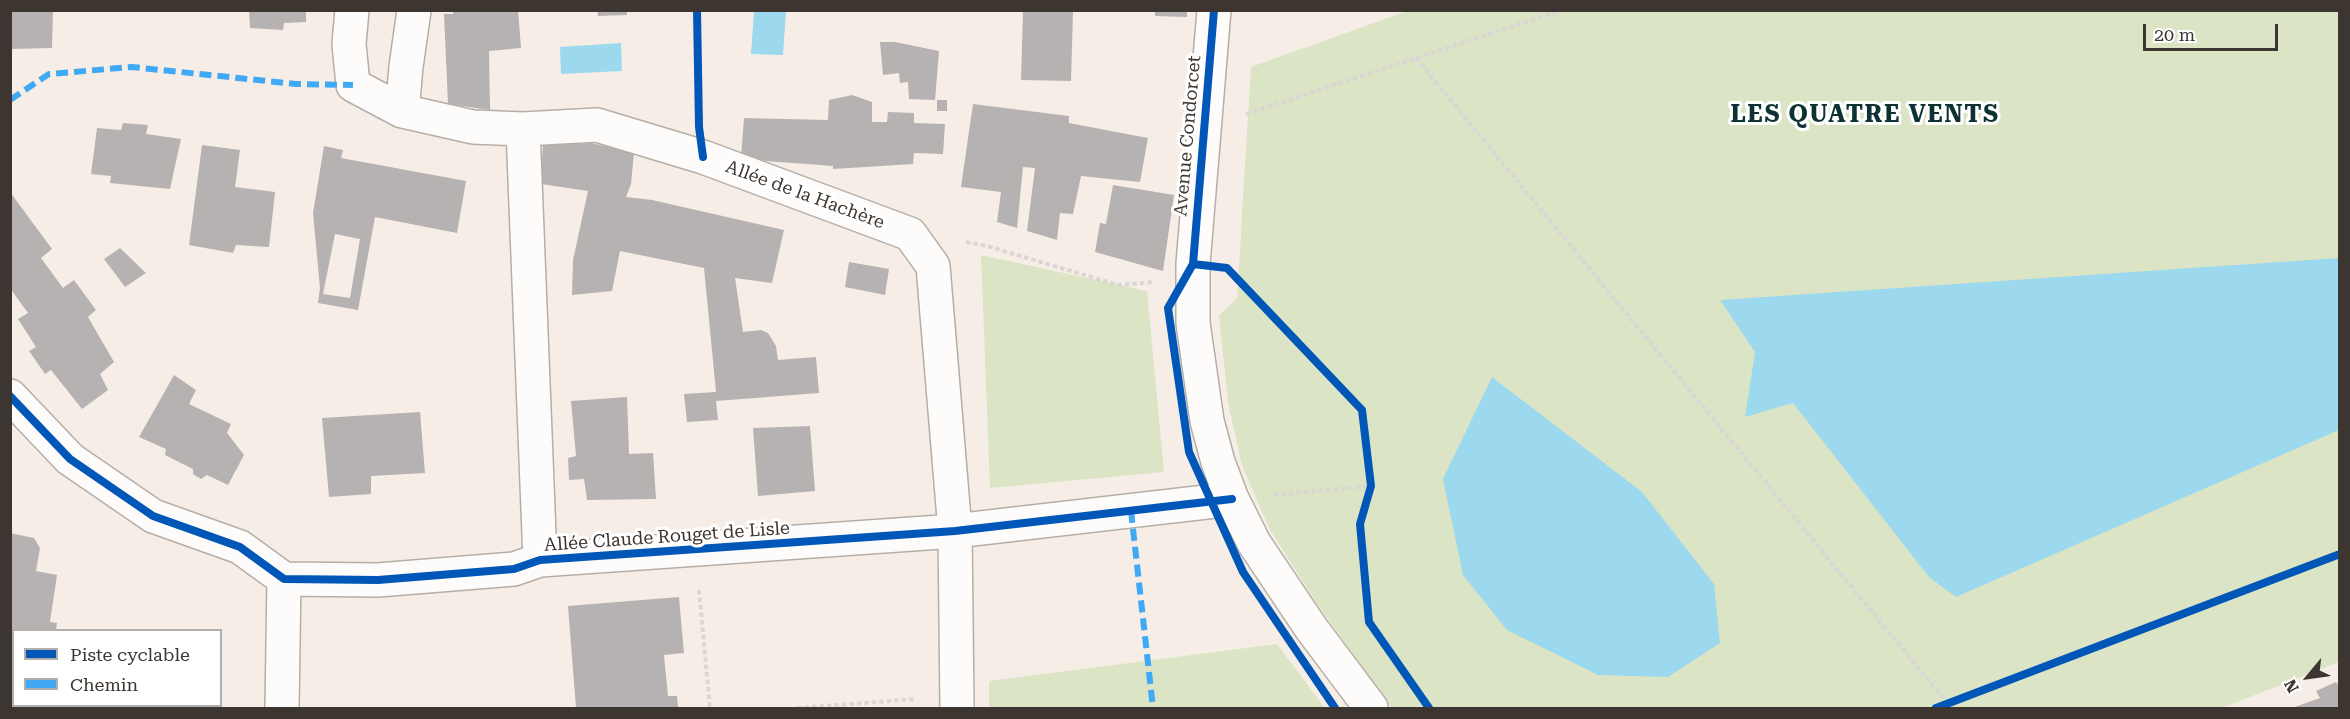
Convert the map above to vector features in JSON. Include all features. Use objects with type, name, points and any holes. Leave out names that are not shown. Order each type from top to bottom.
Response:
[{"type":"street","name":"Allée de la Hachère","points":[[352,10],[349,44],[353,85],[402,111],[472,127],[523,129],[597,125],[703,157],[910,234]]},
{"type":"street","points":[[402,111],[414,10]]},
{"type":"street","name":"Avenue Condorcet","points":[[1214,10],[1193,264],[1193,323],[1207,421],[1218,462],[1232,499],[1254,543],[1279,582],[1371,708]]},
{"type":"street","points":[[523,129],[540,560]]},
{"type":"street","points":[[910,234],[933,266],[955,531],[957,708]]},
{"type":"street","points":[[10,396],[70,459],[153,516],[240,547],[284,579],[282,708]]},
{"type":"street","name":"Allée Claude Rouget de Lisle","points":[[284,579],[400,578],[514,570],[540,560],[955,531],[1232,499]]},
{"type":"path","points":[[1234,118],[1562,10]]},
{"type":"path","points":[[1416,58],[1948,704]]},
{"type":"path","points":[[910,234],[980,244],[1118,285],[1151,283],[1193,264]]},
{"type":"path","points":[[1232,499],[1371,486]]},
{"type":"path","points":[[699,586],[710,708]]},
{"type":"path","points":[[797,708],[922,699]]},
{"type":"green space","points":[[1407,11],[2339,11],[2339,662],[2222,708],[1392,708],[1317,604],[1270,530],[1242,466],[1228,402],[1219,316],[1237,298],[1251,67]]},
{"type":"green space","points":[[981,255],[1147,291],[1164,472],[990,488]]},
{"type":"green space","points":[[1277,644],[1325,708],[989,708],[989,681]]},
{"type":"water","points":[[754,11],[786,11],[783,55],[751,54]]},
{"type":"water","points":[[621,43],[622,71],[561,74],[560,47]]},
{"type":"water","points":[[2339,258],[2339,430],[1956,597],[1929,577],[1793,403],[1745,417],[1755,352],[1720,300]]},
{"type":"water","points":[[1492,377],[1642,492],[1714,584],[1720,643],[1668,677],[1598,675],[1507,630],[1463,575],[1443,479]]},
{"type":"building","points":[[10,10],[53,10],[52,48],[10,49]]},
{"type":"building","points":[[249,10],[306,10],[306,22],[284,23],[283,30],[250,28]]},
{"type":"building","points":[[453,10],[518,10],[521,48],[489,51],[490,110],[448,104],[444,14],[453,14]]},
{"type":"building","points":[[597,10],[627,10],[627,15],[598,16]]},
{"type":"building","points":[[1155,10],[1187,10],[1187,17],[1155,16]]},
{"type":"building","points":[[1023,11],[1073,12],[1071,81],[1021,80]]},
{"type":"building","points":[[880,42],[895,42],[939,51],[935,100],[909,99],[908,82],[900,83],[899,73],[883,75]]},
{"type":"building","points":[[852,95],[872,102],[872,122],[887,122],[888,112],[914,113],[914,123],[945,124],[943,154],[914,153],[913,164],[833,169],[833,166],[741,157],[744,118],[828,120],[829,100]]},
{"type":"building","points":[[937,100],[947,100],[947,111],[937,111]]},
{"type":"building","points":[[973,104],[1069,116],[1069,123],[1148,138],[1140,182],[1081,176],[1073,214],[1060,213],[1057,240],[1027,231],[1035,168],[1023,167],[1017,228],[997,222],[1001,192],[961,187]]},
{"type":"building","points":[[123,123],[148,125],[146,134],[181,139],[170,189],[110,183],[111,176],[91,174],[97,128],[121,130]]},
{"type":"building","points":[[543,142],[584,144],[587,142],[634,153],[631,184],[626,197],[652,200],[784,230],[772,283],[735,278],[743,332],[761,330],[768,333],[776,346],[778,360],[816,357],[819,393],[716,401],[718,420],[687,422],[684,394],[716,392],[704,268],[620,251],[612,291],[572,295],[573,260],[588,191],[541,184]]},
{"type":"building","points":[[202,145],[240,150],[235,187],[275,192],[269,247],[236,245],[233,253],[189,245]]},
{"type":"building","points":[[324,146],[343,150],[341,158],[466,181],[457,233],[375,217],[358,310],[318,303],[320,288],[313,213]],"holes":[[[335,234],[360,239],[350,298],[323,294]]]},
{"type":"building","points":[[1113,185],[1174,195],[1163,271],[1095,252],[1100,223],[1106,224]]},
{"type":"building","points":[[10,192],[52,249],[41,258],[63,288],[74,280],[96,310],[88,317],[114,362],[100,374],[108,390],[82,409],[51,370],[45,374],[29,351],[36,347],[18,319],[28,313],[12,291],[10,292]]},
{"type":"building","points":[[120,248],[146,273],[125,287],[104,259]]},
{"type":"building","points":[[849,262],[889,269],[885,295],[845,287]]},
{"type":"building","points":[[174,375],[196,390],[189,404],[231,424],[227,433],[244,455],[228,485],[207,475],[201,479],[193,474],[193,469],[165,455],[166,449],[139,437]]},
{"type":"building","points":[[627,397],[629,454],[653,453],[656,499],[587,500],[584,479],[569,480],[568,458],[576,456],[571,401]]},
{"type":"building","points":[[420,412],[425,473],[371,476],[371,494],[329,497],[322,418]]},
{"type":"building","points":[[810,426],[815,491],[758,496],[753,428]]},
{"type":"building","points":[[10,533],[34,538],[40,548],[36,571],[57,575],[50,622],[57,623],[56,629],[12,629],[12,649],[10,649]]},
{"type":"building","points":[[679,597],[684,653],[664,655],[668,696],[677,696],[678,708],[576,708],[568,606]]},
{"type":"building","points":[[2336,682],[2340,687],[2340,708],[2292,708],[2320,698],[2316,691]]},
{"type":"building","points":[[10,685],[12,686],[12,707],[22,707],[10,708]]},
{"type":"building","points":[[146,707],[214,707],[214,708]]},
{"type":"marked path","points":[[10,100],[49,74],[132,67],[296,84],[353,85]]},
{"type":"marked path","points":[[1131,511],[1153,708]]},
{"type":"cycle path","points":[[697,10],[699,127],[703,157]]},
{"type":"cycle path","points":[[1214,10],[1193,264],[1168,308],[1189,452],[1243,572],[1335,708]]},
{"type":"cycle path","points":[[1193,264],[1227,268],[1362,410],[1371,486],[1360,524],[1369,622],[1429,708]]},
{"type":"cycle path","points":[[10,396],[70,459],[153,516],[240,547],[284,579],[378,580],[514,569],[540,560],[955,531],[1232,499]]},
{"type":"cycle path","points":[[1936,708],[2340,554]]},
{"type":"district","name":"LES QUATRE VENTS","points":[[1865,115]]}]
